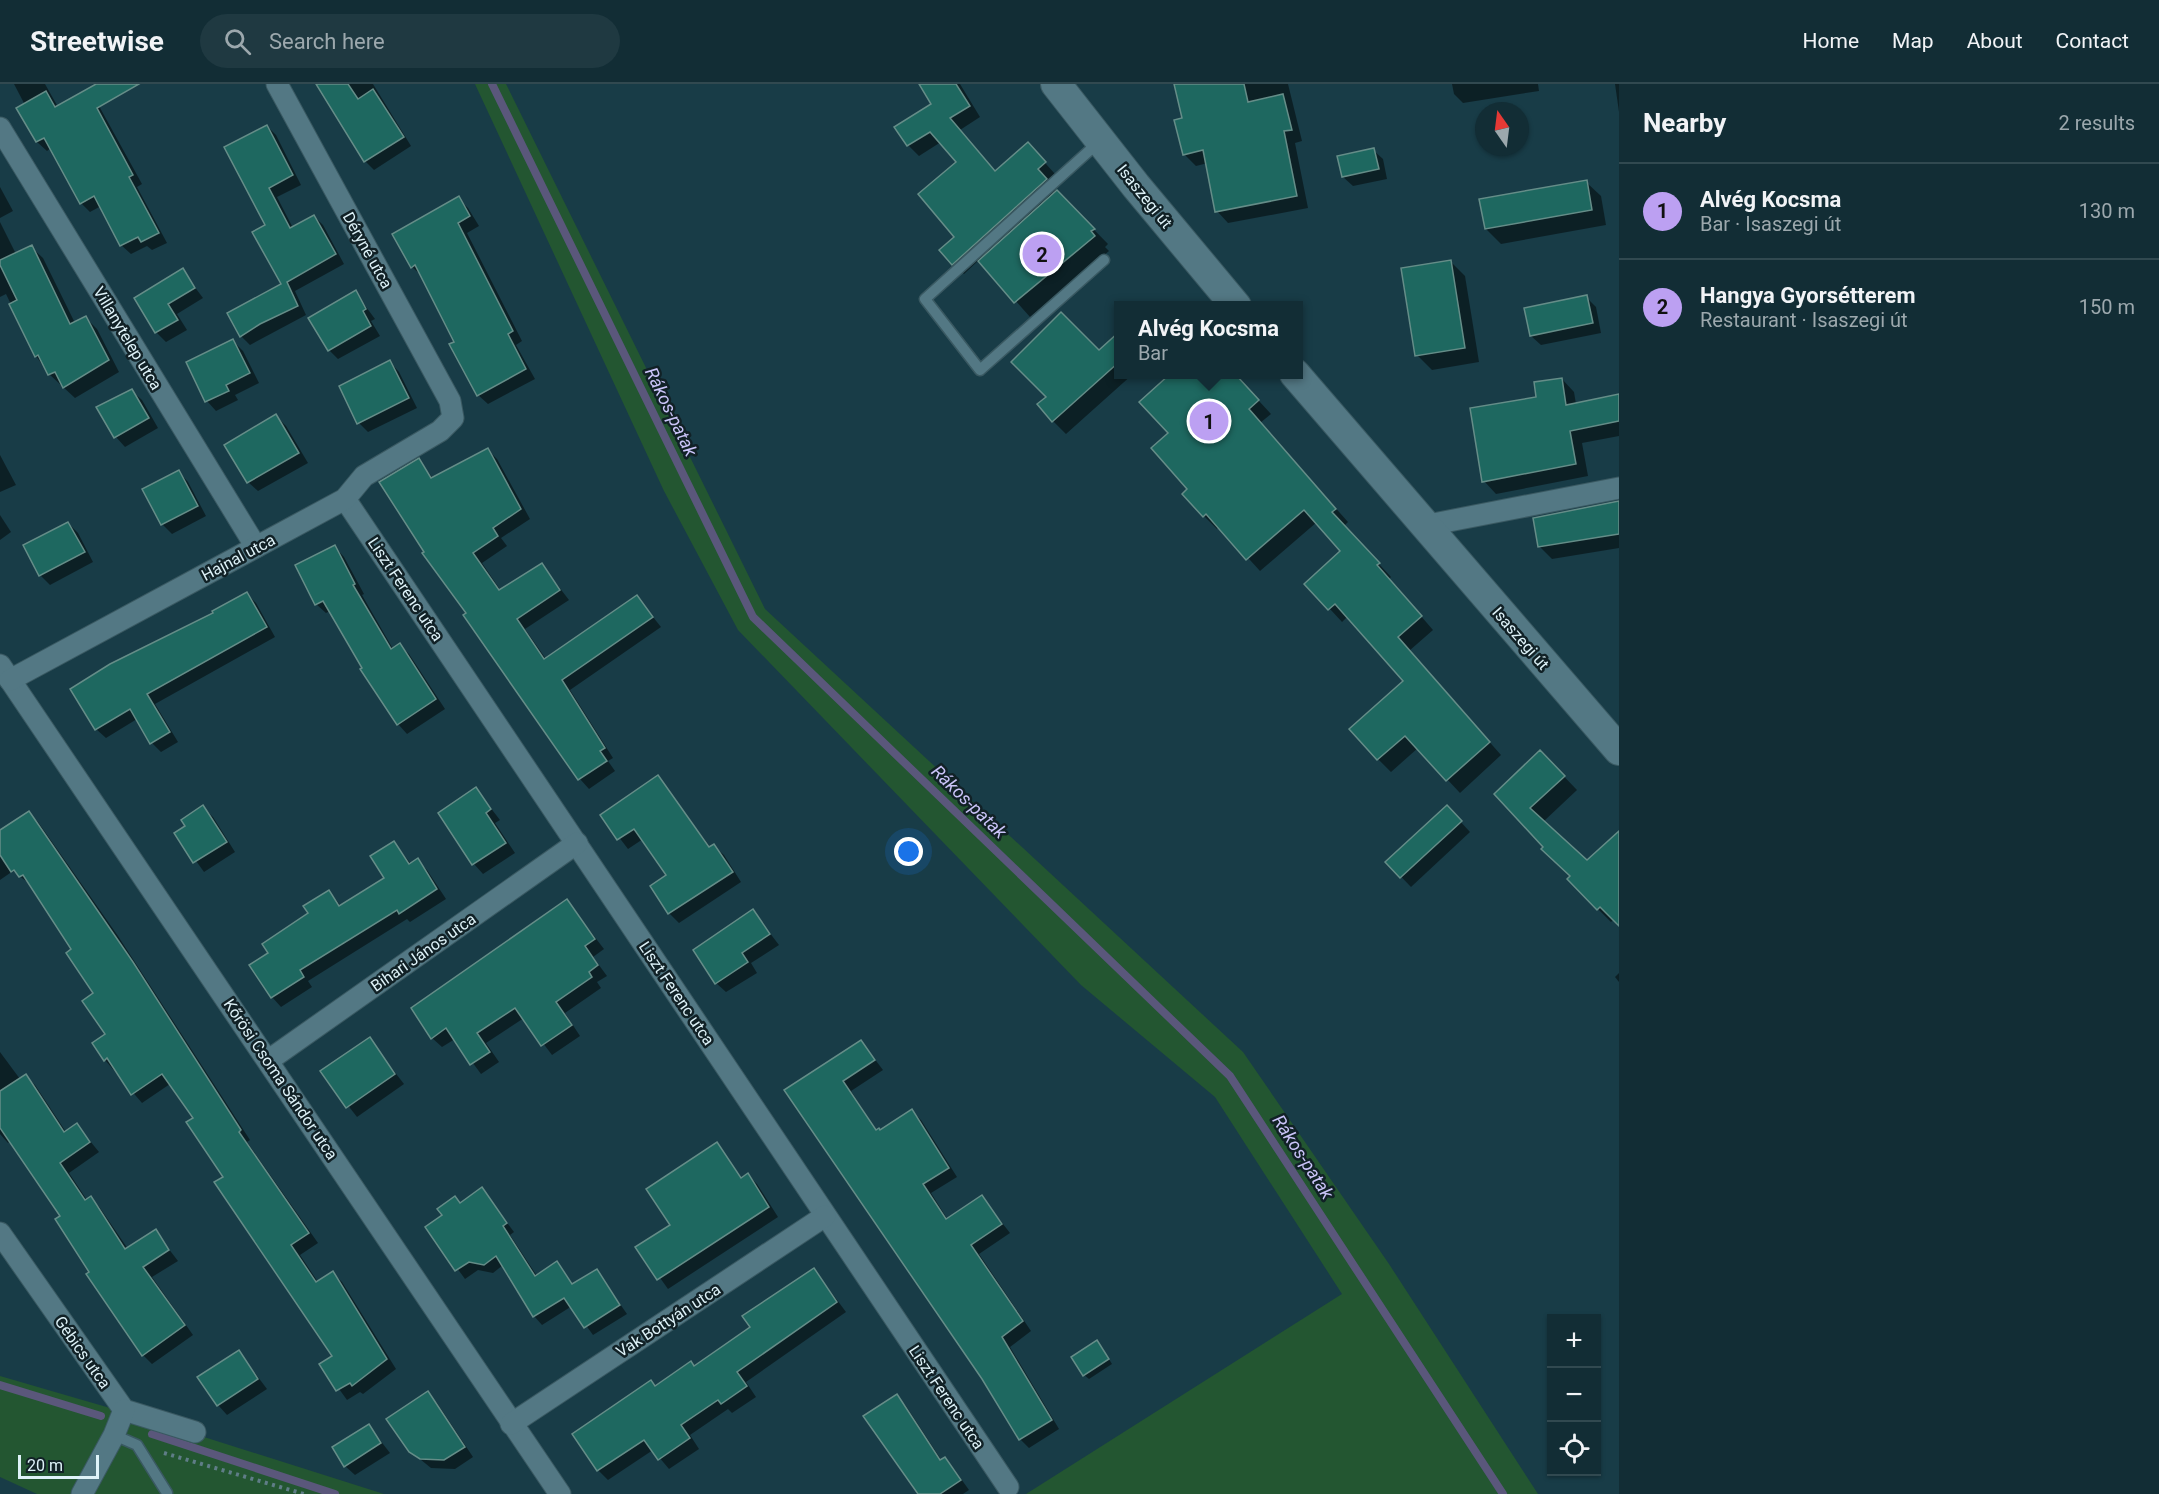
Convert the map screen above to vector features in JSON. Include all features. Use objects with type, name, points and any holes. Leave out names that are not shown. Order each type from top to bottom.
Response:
[{"type":"main road","name":"Isaszegi út","points":[[1067,88],[1100,141],[1232,301]]},
{"type":"main road","name":"Isaszegi út","points":[[1298,379],[1423,526],[1619,750]]},
{"type":"street","name":"Déryné utca","points":[[277,84],[450,401],[453,418]]},
{"type":"street","name":"Villanytelep utca","points":[[0,128],[256,547]]},
{"type":"street","name":"Hajnal utca","points":[[5,672],[256,547],[345,499],[364,476],[440,431],[453,418]]},
{"type":"street","points":[[1423,526],[1619,488]]},
{"type":"street","name":"Liszt Ferenc utca","points":[[345,499],[1008,1487]]},
{"type":"street","name":"Kőrösi Csoma Sándor utca","points":[[5,672],[560,1494]]},
{"type":"street","name":"Bihari János utca","points":[[269,1060],[577,843]]},
{"type":"street","name":"Vak Bottyán utca","points":[[511,1424],[825,1216]]},
{"type":"street","name":"Gébics utca","points":[[0,1233],[124,1410]]},
{"type":"street","points":[[82,1494],[114,1435],[124,1410],[195,1432]]},
{"type":"lane","points":[[1100,141],[924,299],[980,370],[1104,260]]},
{"type":"lane","points":[[114,1435],[137,1445],[167,1493]]},
{"type":"path","points":[[137,1445],[304,1494]]},
{"type":"green space","points":[[475,84],[506,84],[765,609],[1243,1052],[1389,1264],[1538,1494],[1026,1494],[1342,1294],[1215,1097],[1081,985],[738,630],[664,491]]},
{"type":"green space","points":[[0,1376],[141,1417],[384,1494],[37,1494],[0,1477]]},
{"type":"building","points":[[96,84],[139,84],[97,108],[133,175],[129,177],[159,233],[141,242],[138,237],[120,246],[94,196],[80,204],[44,138],[36,142],[16,108],[46,91],[55,107]]},
{"type":"building","points":[[316,84],[348,84],[358,99],[373,89],[404,137],[364,162]]},
{"type":"building","points":[[919,84],[956,84],[970,106],[950,118],[995,171],[1028,142],[1046,162],[1038,169],[1047,179],[952,265],[939,250],[954,237],[918,194],[956,162],[930,132],[907,146],[894,127],[931,104]]},
{"type":"building","points":[[1174,84],[1244,84],[1248,102],[1283,94],[1292,130],[1284,131],[1297,196],[1215,212],[1203,150],[1183,155],[1174,120],[1182,118]]},
{"type":"building","points":[[267,125],[293,175],[269,188],[290,228],[314,215],[336,254],[287,282],[298,306],[260,324],[240,337],[227,313],[281,284],[252,232],[265,225],[224,147]]},
{"type":"building","points":[[1374,148],[1379,169],[1342,177],[1337,156]]},
{"type":"building","points":[[1587,180],[1592,210],[1485,229],[1479,199]]},
{"type":"building","points":[[1057,190],[1095,229],[1091,231],[1095,236],[1014,303],[978,261]]},
{"type":"building","points":[[459,196],[470,216],[458,223],[513,331],[508,334],[526,369],[477,396],[449,344],[454,342],[415,265],[411,268],[392,234]]},
{"type":"building","points":[[32,245],[70,324],[86,316],[109,360],[63,388],[55,372],[48,375],[38,355],[35,357],[9,304],[17,300],[0,265],[0,260]]},
{"type":"building","points":[[1451,260],[1465,348],[1415,356],[1401,268]]},
{"type":"building","points":[[183,268],[195,288],[168,304],[178,320],[155,333],[134,298]]},
{"type":"building","points":[[356,290],[366,309],[363,311],[371,326],[328,351],[308,318]]},
{"type":"building","points":[[1587,295],[1593,323],[1530,336],[1524,308]]},
{"type":"building","points":[[1061,312],[1099,350],[1114,336],[1114,366],[1052,422],[1037,404],[1046,397],[1011,362]]},
{"type":"building","points":[[233,339],[250,373],[226,385],[229,391],[205,402],[186,362]]},
{"type":"building","points":[[390,360],[409,398],[357,424],[339,386]]},
{"type":"building","points":[[1562,378],[1566,405],[1619,394],[1619,421],[1570,431],[1576,464],[1482,482],[1470,408],[1536,397],[1534,382]]},
{"type":"building","points":[[1165,379],[1240,379],[1259,400],[1249,409],[1336,509],[1332,512],[1380,563],[1377,565],[1422,616],[1398,637],[1490,742],[1446,781],[1405,736],[1377,760],[1349,729],[1403,681],[1335,604],[1328,610],[1304,584],[1340,551],[1304,510],[1246,560],[1206,514],[1203,517],[1182,494],[1187,489],[1151,448],[1168,433],[1139,402]]},
{"type":"building","points":[[132,389],[149,418],[114,438],[96,407]]},
{"type":"building","points":[[276,414],[299,453],[247,483],[224,445]]},
{"type":"building","points":[[488,448],[521,509],[493,528],[498,536],[473,553],[499,590],[542,563],[560,590],[517,619],[544,659],[637,595],[653,617],[562,680],[605,748],[600,751],[607,761],[578,780],[463,615],[466,613],[422,553],[424,552],[379,482],[419,458],[431,478]]},
{"type":"building","points":[[179,470],[198,506],[161,525],[142,489]]},
{"type":"building","points":[[1619,501],[1619,534],[1538,547],[1533,518]]},
{"type":"building","points":[[68,522],[85,552],[39,576],[23,545]]},
{"type":"building","points":[[335,545],[355,584],[353,585],[391,649],[400,643],[436,699],[397,725],[360,669],[362,668],[323,601],[315,605],[295,565]]},
{"type":"building","points":[[247,592],[267,627],[147,694],[170,732],[150,744],[130,709],[95,730],[70,689],[110,664],[213,613],[212,611]]},
{"type":"building","points":[[1540,750],[1565,776],[1530,808],[1587,860],[1619,831],[1619,926],[1600,907],[1597,910],[1567,879],[1570,876],[1541,849],[1543,847],[1494,794]]},
{"type":"building","points":[[658,775],[709,847],[714,844],[733,872],[668,914],[650,886],[666,875],[634,829],[617,840],[600,815]]},
{"type":"building","points":[[476,787],[491,809],[486,813],[506,843],[472,865],[438,813]]},
{"type":"building","points":[[203,805],[227,842],[193,863],[174,833],[185,826],[181,820]]},
{"type":"building","points":[[1447,805],[1462,821],[1400,878],[1385,862]]},
{"type":"building","points":[[29,811],[133,962],[241,1130],[239,1132],[309,1233],[291,1245],[316,1282],[333,1271],[387,1359],[352,1386],[350,1383],[336,1391],[319,1364],[332,1356],[214,1182],[223,1177],[186,1122],[193,1118],[162,1074],[131,1095],[107,1058],[104,1061],[92,1043],[105,1034],[82,1001],[93,993],[66,953],[71,949],[23,875],[19,877],[14,870],[11,872],[0,855],[0,830]]},
{"type":"building","points":[[394,841],[409,864],[418,858],[437,889],[399,914],[397,910],[300,970],[304,977],[271,998],[249,965],[268,953],[262,944],[308,913],[303,906],[329,890],[339,906],[384,878],[370,856]]},
{"type":"building","points":[[567,899],[595,939],[585,946],[598,965],[589,972],[592,977],[556,1002],[572,1025],[541,1046],[515,1008],[477,1033],[490,1052],[470,1065],[446,1028],[431,1039],[411,1008]]},
{"type":"building","points":[[753,909],[770,934],[742,953],[748,962],[715,984],[693,950]]},
{"type":"building","points":[[370,1037],[395,1074],[346,1108],[320,1071]]},
{"type":"building","points":[[861,1040],[875,1060],[843,1081],[876,1130],[879,1128],[880,1130],[912,1109],[949,1168],[923,1184],[946,1219],[982,1195],[1002,1224],[971,1245],[1023,1321],[1002,1337],[1052,1420],[1019,1440],[982,1379],[784,1090]]},
{"type":"building","points":[[26,1074],[64,1132],[77,1123],[90,1142],[60,1163],[85,1200],[91,1196],[125,1249],[156,1229],[169,1250],[143,1267],[185,1325],[142,1356],[86,1274],[89,1272],[55,1219],[60,1216],[0,1128],[0,1091]]},
{"type":"building","points":[[717,1142],[741,1178],[748,1173],[769,1207],[657,1280],[635,1247],[670,1225],[646,1189]]},
{"type":"building","points":[[482,1187],[507,1223],[503,1226],[535,1276],[557,1261],[572,1284],[597,1269],[620,1305],[584,1328],[564,1298],[533,1317],[496,1256],[484,1265],[469,1262],[455,1271],[425,1227],[442,1215],[437,1209],[455,1196],[460,1203]]},
{"type":"building","points":[[814,1268],[837,1302],[737,1372],[747,1386],[721,1404],[718,1400],[681,1425],[690,1438],[658,1460],[644,1440],[597,1471],[572,1434],[651,1380],[655,1386],[691,1361],[694,1366],[750,1327],[742,1316]]},
{"type":"building","points":[[1097,1340],[1109,1359],[1083,1376],[1071,1357]]},
{"type":"building","points":[[239,1350],[258,1379],[217,1406],[197,1377]]},
{"type":"building","points":[[428,1391],[465,1447],[444,1460],[420,1459],[409,1452],[386,1419]]},
{"type":"building","points":[[897,1394],[940,1460],[945,1457],[961,1480],[940,1494],[918,1494],[863,1416]]},
{"type":"building","points":[[369,1424],[381,1443],[344,1467],[332,1447]]},
{"type":"waterway","name":"Rákos-patak","points":[[492,84],[753,617],[1230,1076],[1503,1494]]},
{"type":"waterway","points":[[0,1385],[101,1416]]},
{"type":"waterway","points":[[152,1434],[335,1494]]},
{"type":"place","name":"Hangya Gyorsétterem","points":[[1042,254]]},
{"type":"place","name":"Alvég Kocsma","points":[[1209,421]]}]
